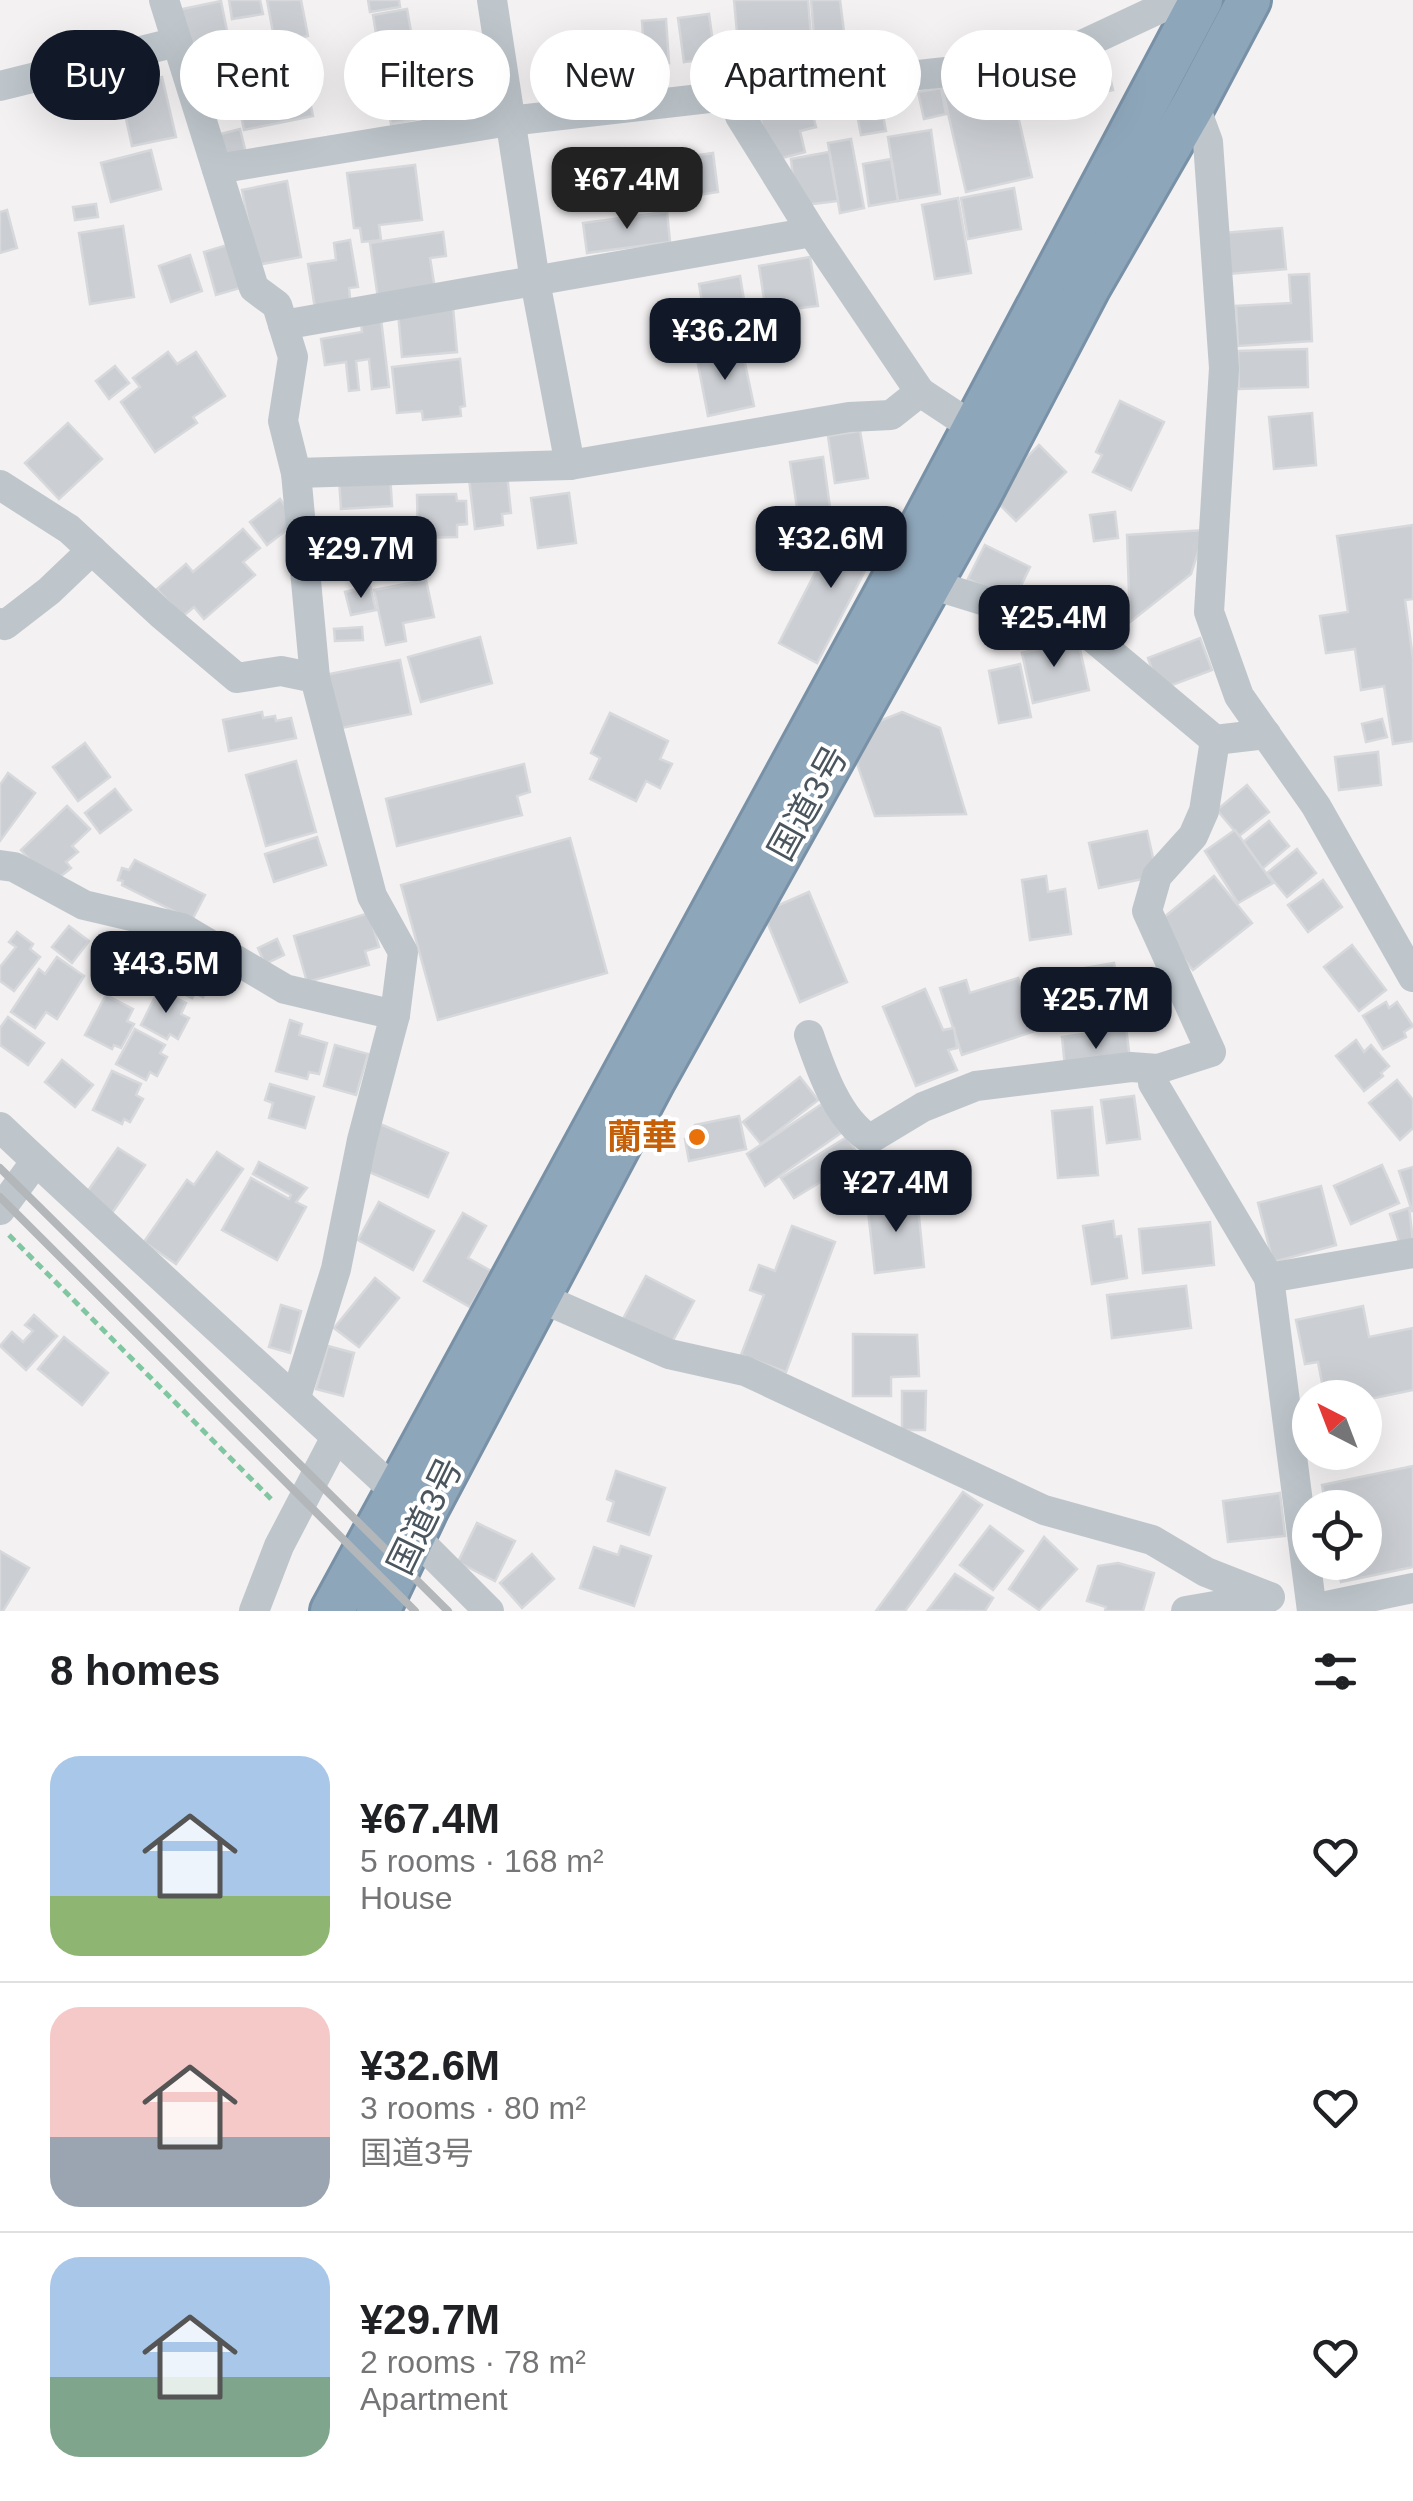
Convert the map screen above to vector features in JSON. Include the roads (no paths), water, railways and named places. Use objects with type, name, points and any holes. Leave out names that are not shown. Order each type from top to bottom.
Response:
[{"type":"highway","name":"国道3号","points":[[332,1611],[890,586],[1201,0]]},
{"type":"highway","name":"国道3号","points":[[378,1611],[653,1082],[1248,0]]},
{"type":"street","points":[[164,0],[254,288],[278,305],[293,357],[283,421],[296,473],[314,678],[372,896],[403,952],[395,1014],[362,1140],[336,1269],[296,1398]]},
{"type":"street","points":[[492,0],[535,282],[570,465]]},
{"type":"street","points":[[921,75],[1071,50],[1178,0]]},
{"type":"street","points":[[0,86],[177,42]]},
{"type":"street","points":[[217,168],[509,121],[690,100]]},
{"type":"street","points":[[1194,104],[1208,142],[1224,368],[1209,612],[1239,696],[1316,806],[1413,978]]},
{"type":"street","points":[[742,120],[920,392],[973,427]]},
{"type":"street","points":[[284,325],[812,232]]},
{"type":"street","points":[[296,473],[570,465],[849,416],[891,414],[920,392]]},
{"type":"street","points":[[0,485],[69,530],[237,678],[281,671],[314,678]]},
{"type":"street","points":[[0,623],[6,625],[49,591],[92,550]]},
{"type":"street","points":[[930,584],[1086,632],[1214,740],[1266,734]]},
{"type":"street","points":[[808,1035],[852,1128],[870,1138],[923,1106],[976,1086],[1131,1067],[1158,1069],[1211,1052],[1147,911],[1157,876],[1194,836],[1204,811],[1214,740]]},
{"type":"street","points":[[0,865],[14,867],[84,905],[182,928],[285,989],[395,1014]]},
{"type":"street","points":[[1158,1069],[1153,1082],[1269,1278],[1311,1603]]},
{"type":"street","points":[[0,1127],[396,1492]]},
{"type":"street","points":[[0,1210],[36,1161]]},
{"type":"street","points":[[1269,1278],[1413,1254]]},
{"type":"street","points":[[539,1297],[669,1354],[744,1371],[1044,1510],[1152,1540],[1206,1572],[1270,1597],[1311,1603],[1413,1588]]},
{"type":"street","points":[[254,1611],[292,1520],[336,1437]]},
{"type":"street","points":[[414,1536],[489,1611]]},
{"type":"street","points":[[1186,1611],[1270,1597]]},
{"type":"railway","points":[[0,1168],[448,1611]]},
{"type":"railway","points":[[0,1197],[415,1611]]},
{"type":"place","name":"蘭華","points":[[697,1137]]}]
